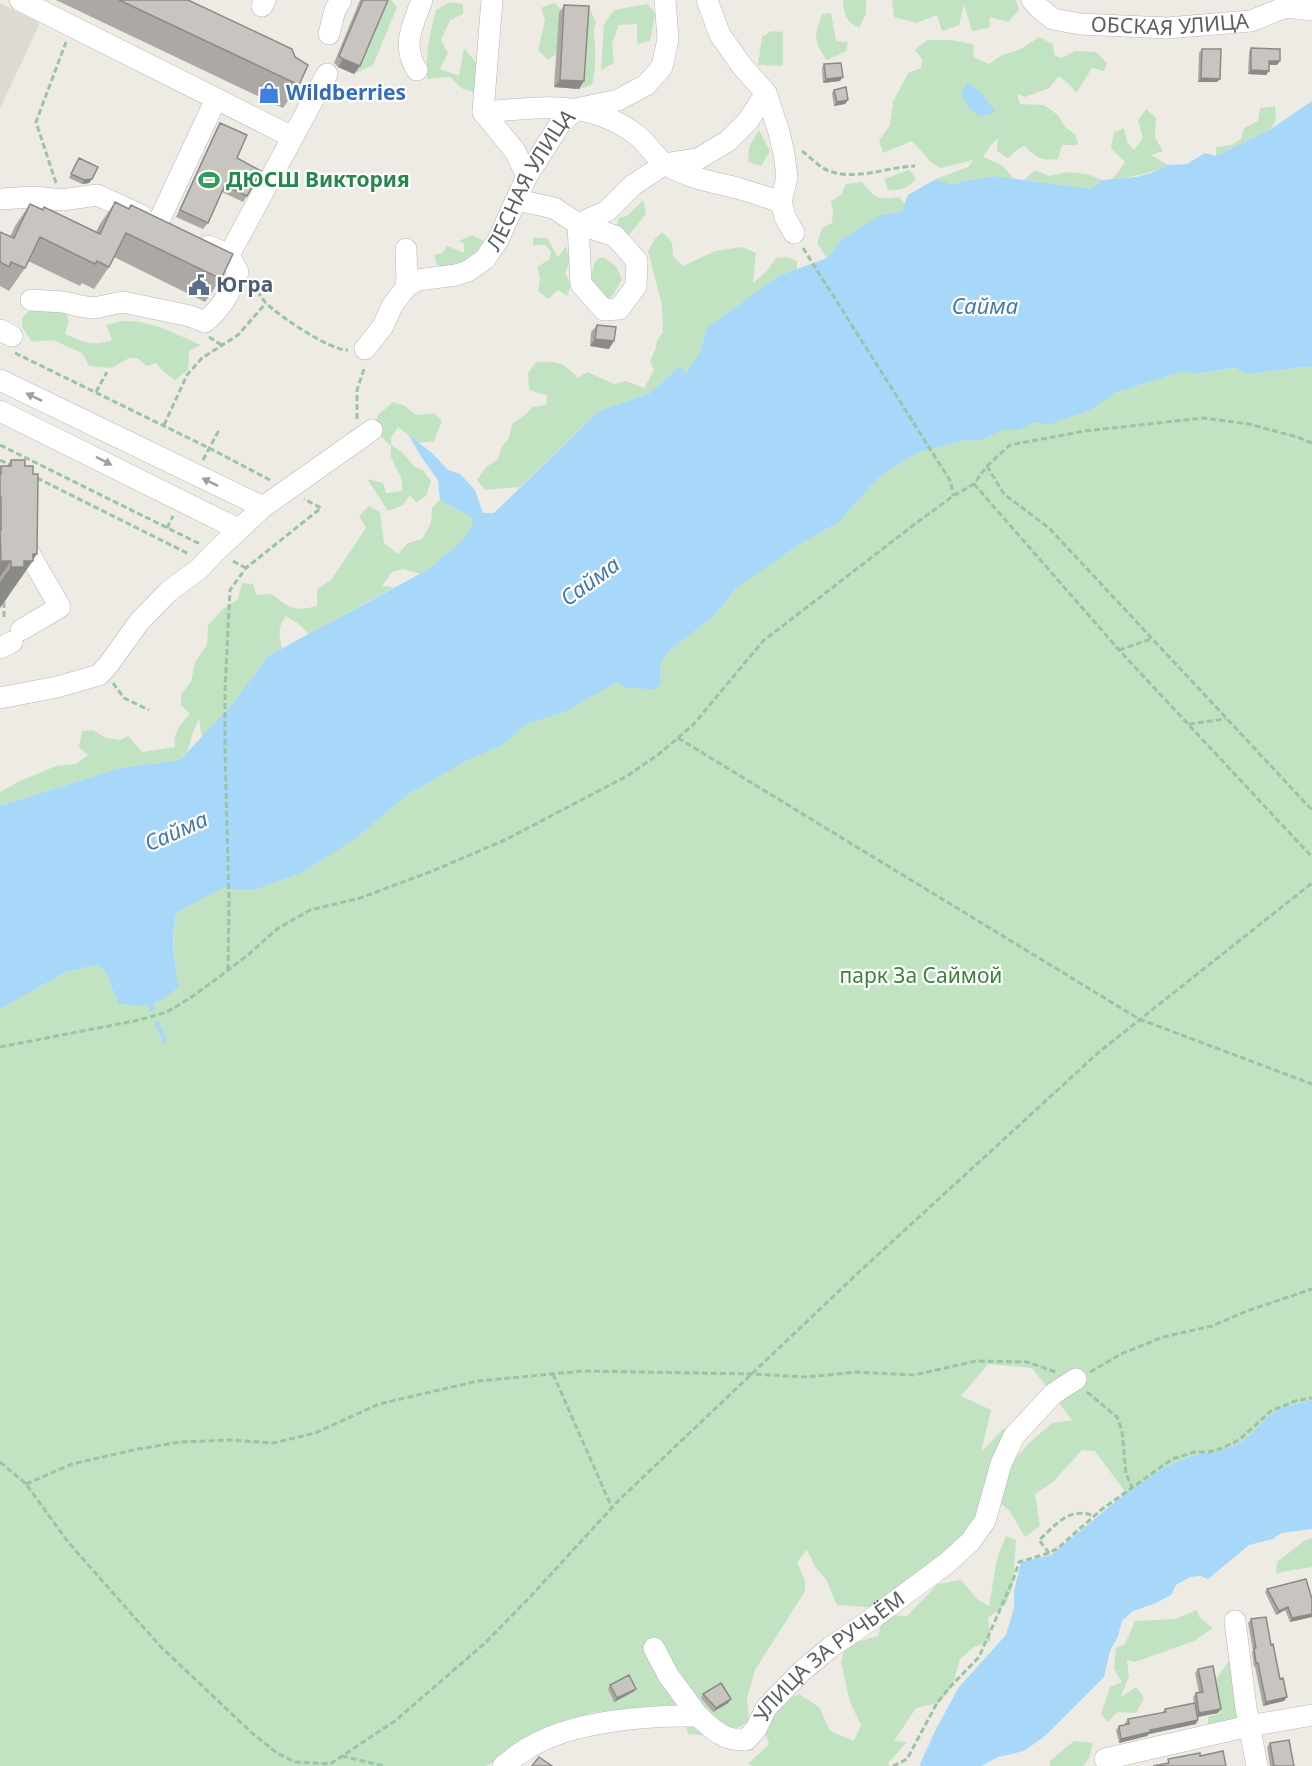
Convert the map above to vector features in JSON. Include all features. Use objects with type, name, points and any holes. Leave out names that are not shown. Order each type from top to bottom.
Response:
[{"type":"street","points":[[20,0],[292,137]]},
{"type":"street","points":[[329,34],[335,10],[341,0]]},
{"type":"street","points":[[417,70],[410,59],[408,47],[422,0]]},
{"type":"street","points":[[492,0],[483,112],[515,151],[527,176]]},
{"type":"street","name":"ЛЕСНАЯ УЛИЦА","points":[[407,286],[418,280],[456,275],[468,271],[485,259],[498,240],[527,176],[560,124],[576,109],[618,100],[646,85],[662,67],[668,39],[665,0]]},
{"type":"street","points":[[706,0],[720,35],[742,66],[766,93],[779,132],[787,177],[781,202],[785,217],[794,233]]},
{"type":"street","name":"ОБСКАЯ УЛИЦА","points":[[1032,0],[1053,19],[1080,24],[1167,28],[1251,21],[1286,7],[1312,10]]},
{"type":"street","points":[[31,300],[64,302],[94,308],[123,302],[190,316],[205,322],[217,312],[231,292],[292,137],[324,81],[299,76]]},
{"type":"street","points":[[517,200],[554,208],[578,224],[607,211],[633,185],[665,164],[698,159],[728,141],[748,121],[766,93]]},
{"type":"street","points":[[158,223],[216,99]]},
{"type":"street","points":[[483,112],[554,106],[576,109],[609,119],[638,136],[665,164],[691,177],[781,202]]},
{"type":"street","points":[[0,199],[33,197],[62,200],[97,195],[183,234],[240,270]]},
{"type":"street","points":[[364,349],[383,326],[392,306],[407,286],[406,249]]},
{"type":"street","points":[[0,380],[263,507]]},
{"type":"street","points":[[0,411],[238,529]]},
{"type":"street","points":[[0,698],[57,687],[99,675],[110,664],[139,622],[168,592],[207,561],[238,529],[263,507],[372,430]]},
{"type":"street","points":[[0,505],[60,607],[11,640]]},
{"type":"street","name":"УЛИЦА ЗА РУЧЬЁМ","points":[[698,1716],[715,1731],[732,1740],[746,1740],[756,1729],[766,1708],[803,1670],[955,1556],[970,1542],[985,1521],[1001,1464],[1014,1436],[1053,1394],[1076,1379]]},
{"type":"street","points":[[1235,1621],[1249,1726],[1257,1766]]},
{"type":"street","points":[[654,1648],[668,1675],[698,1716]]},
{"type":"street","points":[[1105,1759],[1249,1726],[1312,1715]]},
{"type":"street","points":[[503,1766],[530,1746],[575,1728],[670,1716],[698,1716]]},
{"type":"path","points":[[62,200],[36,122],[72,26]]},
{"type":"path","points":[[779,132],[827,171],[858,176],[900,166],[915,166]]},
{"type":"path","points":[[794,233],[951,482],[952,496]]},
{"type":"path","points":[[240,270],[266,303],[321,341],[343,350],[364,349],[365,365],[357,390],[357,419],[372,430]]},
{"type":"path","points":[[164,426],[187,375],[202,357],[238,335],[266,303]]},
{"type":"path","points":[[8,339],[96,392],[209,448],[321,508],[246,568],[230,590],[225,690],[228,970]]},
{"type":"path","points":[[96,392],[107,372]]},
{"type":"path","points":[[0,1047],[139,1020],[167,1012],[228,970],[277,930],[310,910],[360,898],[430,872],[505,840],[627,776],[693,725],[763,641],[952,496],[974,484],[987,466],[1010,445],[1085,431],[1203,418],[1249,424],[1312,443]]},
{"type":"path","points":[[201,464],[219,430]]},
{"type":"path","points":[[0,445],[207,561]]},
{"type":"path","points":[[0,460],[21,470]]},
{"type":"path","points":[[987,466],[1004,494],[1048,528],[1312,810]]},
{"type":"path","points":[[31,476],[207,561]]},
{"type":"path","points":[[974,484],[1119,650],[1312,857]]},
{"type":"path","points":[[4,595],[4,617]]},
{"type":"path","points":[[1119,650],[1151,639]]},
{"type":"path","points":[[99,675],[112,681],[124,698],[149,711]]},
{"type":"path","points":[[1189,724],[1226,719]]},
{"type":"path","points":[[678,738],[1139,1019],[1312,1084]]},
{"type":"path","points":[[0,1462],[26,1484],[68,1542],[160,1646],[252,1733],[277,1753],[295,1762],[330,1764],[395,1720],[485,1643],[612,1508],[859,1272],[1099,1052],[1312,883]]},
{"type":"path","points":[[1076,1379],[1121,1354],[1163,1337],[1212,1326],[1247,1311],[1312,1289]]},
{"type":"path","points":[[26,1484],[72,1464],[138,1449],[181,1442],[231,1440],[273,1443],[315,1433],[379,1404],[478,1381],[583,1371],[807,1377],[856,1372],[914,1374],[976,1361],[1027,1362],[1076,1379],[1090,1395],[1117,1417],[1122,1431],[1126,1474],[1132,1487]]},
{"type":"path","points":[[553,1374],[612,1508]]},
{"type":"path","points":[[893,1766],[907,1759],[937,1703],[979,1657],[1019,1562],[1058,1548],[1094,1516],[1172,1459],[1195,1452],[1220,1449],[1239,1440],[1271,1411],[1295,1401],[1312,1398]]},
{"type":"path","points":[[1049,1553],[1039,1540],[1068,1515],[1086,1513],[1094,1516]]},
{"type":"path","points":[[342,1756],[384,1766]]},
{"type":"shaded area","points":[[0,3],[40,23],[0,108]]},
{"type":"green space","points":[[377,0],[391,0],[397,7],[373,65],[354,74],[383,7]]},
{"type":"green space","points":[[843,0],[866,0],[866,14],[859,28],[846,17]]},
{"type":"green space","points":[[892,0],[1016,0],[1019,10],[1008,22],[990,17],[989,28],[972,31],[964,5],[959,25],[942,31],[937,15],[917,23],[894,17]]},
{"type":"green space","points":[[450,2],[463,4],[463,14],[450,20],[441,40],[448,53],[440,69],[459,76],[464,48],[477,64],[477,93],[463,89],[450,77],[427,79],[428,44],[436,10]]},
{"type":"green space","points":[[554,3],[566,13],[556,54],[548,60],[538,50],[545,20],[541,8]]},
{"type":"green space","points":[[648,4],[655,14],[650,41],[637,44],[637,24],[619,25],[612,43],[614,63],[601,70],[604,24],[614,10]]},
{"type":"green space","points":[[583,8],[590,10],[596,22],[595,60],[592,85],[579,89]]},
{"type":"green space","points":[[831,13],[836,41],[848,42],[846,51],[827,60],[819,48],[816,33],[822,14]]},
{"type":"green space","points":[[771,31],[783,32],[783,66],[758,65],[762,37]]},
{"type":"green space","points":[[1039,37],[1053,44],[1054,55],[1061,58],[1075,51],[1096,52],[1107,63],[1104,71],[1092,68],[1076,93],[1059,76],[1049,88],[1025,97],[1017,94],[1020,104],[1044,105],[1058,115],[1065,127],[1076,135],[1078,145],[1062,145],[1058,159],[1040,158],[1025,146],[1008,158],[997,151],[998,138],[983,157],[1002,165],[1014,179],[994,176],[951,184],[936,179],[968,167],[973,160],[941,168],[932,163],[912,141],[883,153],[879,141],[890,125],[893,102],[908,73],[921,68],[922,59],[915,50],[927,40],[951,40],[973,44],[974,57],[989,64],[1002,55],[1021,49]]},
{"type":"green space","points":[[1275,106],[1276,119],[1271,129],[1216,156],[1216,147],[1231,145],[1241,139],[1244,128],[1258,121],[1260,108]]},
{"type":"green space","points":[[1146,109],[1156,118],[1155,138],[1163,151],[1151,155],[1168,165],[1141,175],[1112,179],[1125,162],[1111,148],[1114,132],[1124,128],[1127,142],[1134,150],[1143,138],[1138,120]]},
{"type":"green space","points":[[759,130],[770,151],[761,166],[748,162],[749,147]]},
{"type":"green space","points":[[909,170],[916,179],[913,182],[907,187],[888,190],[884,179]]},
{"type":"green space","points":[[1035,170],[1049,176],[1068,172],[1087,174],[1102,180],[1092,189],[1024,180]]},
{"type":"green space","points":[[862,182],[878,197],[899,197],[905,203],[902,211],[881,215],[841,240],[827,258],[817,243],[822,228],[832,223],[831,201],[841,195],[846,184]]},
{"type":"green space","points":[[643,200],[646,214],[628,236],[615,233],[619,218],[628,215]]},
{"type":"green space","points":[[662,232],[672,242],[673,256],[683,266],[715,251],[742,247],[756,253],[753,283],[767,271],[776,258],[787,257],[797,261],[797,269],[778,276],[707,328],[700,352],[686,374],[681,365],[650,393],[599,411],[520,487],[485,490],[477,480],[486,467],[498,459],[502,446],[509,438],[512,424],[532,407],[546,405],[547,395],[529,389],[528,373],[536,362],[560,364],[578,378],[587,372],[614,384],[625,381],[644,388],[654,370],[650,361],[657,340],[663,332],[662,305],[648,251]]},
{"type":"green space","points":[[472,235],[487,243],[483,252],[449,270],[437,265],[434,255],[443,253],[447,246],[464,253],[464,244],[459,241]]},
{"type":"green space","points":[[533,238],[547,238],[558,257],[566,246],[570,261],[565,273],[571,285],[567,296],[558,290],[548,299],[538,291],[540,278],[537,267],[550,259],[551,251],[545,245],[533,245]]},
{"type":"green space","points":[[603,257],[616,266],[622,279],[612,297],[603,300],[591,290],[591,275],[596,260]]},
{"type":"green space","points":[[32,308],[64,308],[69,321],[65,334],[88,343],[112,340],[106,325],[120,321],[135,321],[155,326],[201,345],[189,351],[188,370],[175,380],[156,363],[147,366],[137,358],[129,358],[112,368],[89,366],[82,353],[53,340],[32,342],[22,327],[22,318]]},
{"type":"green space","name":"парк За Саймой","points":[[1312,366],[1312,1400],[1283,1407],[1270,1415],[1242,1442],[1222,1450],[1191,1456],[1167,1466],[1126,1493],[1095,1451],[1082,1450],[1053,1482],[1035,1494],[1040,1526],[1025,1537],[1009,1510],[1000,1503],[1009,1466],[1029,1443],[1052,1423],[1072,1420],[1032,1368],[988,1364],[961,1396],[991,1410],[981,1452],[1004,1428],[1011,1437],[983,1515],[938,1569],[880,1608],[837,1605],[826,1579],[815,1567],[807,1550],[797,1562],[805,1581],[805,1591],[755,1670],[747,1698],[749,1721],[723,1737],[688,1734],[681,1706],[647,1712],[595,1712],[530,1734],[486,1766],[0,1766],[0,1009],[66,972],[96,965],[105,969],[118,1003],[179,987],[174,950],[177,912],[222,887],[254,890],[360,835],[407,795],[466,761],[503,744],[525,725],[567,711],[617,682],[661,683],[660,664],[669,651],[715,615],[736,588],[803,542],[838,523],[880,476],[917,453],[960,441],[983,440],[1002,430],[1020,430],[1034,422],[1092,409],[1115,393],[1183,371],[1196,374],[1234,368],[1249,374]]},
{"type":"green space","points":[[393,402],[405,406],[416,415],[434,413],[442,421],[434,441],[419,443],[398,427],[391,438],[391,445],[402,452],[414,466],[423,470],[431,481],[426,496],[416,502],[410,495],[403,505],[388,511],[367,479],[383,483],[386,493],[402,491],[402,480],[391,457],[391,446],[380,435],[375,424],[378,415]]},
{"type":"green space","points":[[440,500],[471,517],[474,523],[463,541],[420,574],[403,569],[392,572],[382,586],[394,587],[309,634],[298,623],[286,616],[280,631],[282,648],[268,656],[234,702],[202,737],[199,719],[188,750],[180,760],[120,768],[0,806],[0,792],[56,766],[76,764],[88,755],[79,747],[82,731],[93,730],[106,738],[120,740],[128,736],[142,752],[175,747],[176,733],[190,714],[181,705],[181,694],[191,682],[195,662],[207,645],[208,625],[223,609],[238,599],[242,583],[253,584],[256,595],[272,594],[292,608],[303,609],[317,606],[317,589],[331,580],[366,528],[359,516],[369,506],[380,512],[384,543],[398,554],[408,543],[422,539],[431,523],[432,508]]},
{"type":"green space","points":[[1006,1536],[1016,1540],[1013,1585],[1006,1604],[988,1618],[991,1641],[974,1647],[960,1659],[953,1685],[939,1703],[916,1708],[894,1741],[907,1742],[888,1763],[890,1766],[752,1766],[748,1764],[769,1744],[765,1732],[775,1706],[799,1694],[819,1707],[830,1731],[854,1741],[861,1725],[850,1702],[841,1662],[846,1645],[878,1636],[884,1615],[907,1616],[938,1584],[961,1580],[978,1600],[989,1606],[997,1559]]},
{"type":"green space","points":[[1312,1538],[1312,1567],[1276,1573],[1277,1562],[1304,1541]]},
{"type":"green space","points":[[1197,1610],[1199,1617],[1213,1628],[1194,1641],[1135,1662],[1127,1660],[1129,1676],[1121,1697],[1136,1687],[1144,1698],[1136,1713],[1117,1712],[1108,1722],[1101,1714],[1110,1687],[1122,1682],[1114,1669],[1116,1648],[1125,1644],[1135,1621],[1175,1619]]},
{"type":"green space","points":[[1229,1661],[1238,1691],[1237,1723],[1208,1728],[1208,1717],[1221,1713],[1216,1679]]},
{"type":"green space","points":[[1074,1741],[1093,1743],[1089,1758],[1083,1766],[1050,1766],[1050,1761]]},
{"type":"water","points":[[969,83],[982,93],[995,112],[980,117],[968,107],[961,92]]},
{"type":"water","name":"Сайма","points":[[1312,101],[1312,366],[1248,374],[1234,368],[1196,374],[1183,371],[1115,393],[1092,409],[1048,425],[1034,422],[1020,430],[1002,430],[983,440],[960,441],[917,453],[880,476],[838,523],[803,542],[736,588],[715,615],[669,651],[660,664],[661,683],[655,689],[626,688],[617,682],[567,711],[525,725],[504,744],[466,761],[407,795],[360,835],[305,871],[254,890],[222,888],[177,912],[173,940],[179,987],[157,1002],[137,1006],[118,1003],[105,970],[96,965],[66,972],[0,1009],[0,806],[120,768],[180,760],[234,702],[268,656],[427,570],[462,541],[473,523],[471,517],[440,500],[438,480],[408,434],[433,454],[448,470],[460,474],[475,490],[483,513],[494,513],[599,411],[650,393],[681,365],[686,374],[700,352],[707,328],[778,276],[827,258],[841,240],[881,215],[902,211],[908,195],[936,179],[951,184],[994,176],[1092,189],[1102,180],[1136,177],[1168,165],[1187,164],[1205,153],[1216,156],[1271,129]]},
{"type":"water","points":[[1312,1400],[1312,1529],[1281,1533],[1273,1539],[1249,1545],[1208,1579],[1201,1576],[1190,1577],[1176,1585],[1171,1595],[1133,1611],[1122,1621],[1118,1636],[1110,1651],[1104,1677],[1045,1736],[1024,1751],[998,1757],[981,1766],[921,1766],[936,1729],[959,1687],[1006,1635],[1014,1608],[1014,1591],[1021,1562],[1051,1555],[1126,1493],[1167,1466],[1191,1456],[1222,1450],[1242,1442],[1270,1415],[1283,1407]]},
{"type":"building","points":[[119,0],[188,0],[292,49],[295,57],[308,65],[299,85]]},
{"type":"building","points":[[363,0],[388,0],[360,66],[339,56]]},
{"type":"building","points":[[564,5],[589,6],[584,81],[560,80]]},
{"type":"building","points":[[1251,48],[1280,49],[1280,61],[1269,61],[1269,71],[1251,70]]},
{"type":"building","points":[[1202,49],[1221,49],[1220,79],[1201,78]]},
{"type":"building","points":[[841,63],[843,77],[826,79],[824,64]]},
{"type":"building","points":[[846,87],[848,100],[837,102],[834,90]]},
{"type":"building","points":[[220,123],[247,135],[237,158],[261,171],[247,196],[225,185],[208,223],[180,210]]},
{"type":"building","points":[[79,158],[98,167],[92,179],[84,180],[71,174]]},
{"type":"building","points":[[115,202],[129,209],[131,205],[233,254],[221,279],[126,233],[109,267],[97,261],[95,264],[40,237],[25,268],[11,262],[9,267],[0,262],[0,232],[14,238],[30,204],[43,210],[44,207],[100,234]]},
{"type":"building","points":[[597,325],[616,327],[614,341],[595,339]]},
{"type":"building","points":[[11,460],[25,460],[25,466],[33,466],[33,474],[38,474],[37,554],[33,554],[33,561],[24,561],[24,567],[11,567],[11,561],[1,561],[0,474],[1,466],[11,466]]},
{"type":"building","points":[[1306,1579],[1312,1599],[1312,1614],[1292,1618],[1288,1607],[1279,1611],[1267,1589]]},
{"type":"building","points":[[1266,1617],[1271,1645],[1273,1644],[1280,1679],[1283,1678],[1287,1697],[1266,1702],[1258,1663],[1256,1663],[1251,1619]]},
{"type":"building","points":[[1213,1666],[1221,1709],[1199,1713],[1196,1693],[1203,1692],[1198,1669]]},
{"type":"building","points":[[629,1675],[636,1689],[617,1698],[610,1685]]},
{"type":"building","points":[[721,1683],[731,1699],[716,1708],[703,1694]]},
{"type":"building","points":[[1195,1703],[1198,1720],[1121,1739],[1119,1726],[1129,1724],[1128,1719],[1166,1712],[1165,1709]]},
{"type":"building","points":[[1289,1740],[1294,1766],[1274,1766],[1270,1743]]},
{"type":"building","points":[[1223,1751],[1226,1766],[1153,1766],[1169,1763],[1168,1759]]},
{"type":"building","points":[[539,1757],[552,1766],[532,1766]]},
{"type":"waterway","points":[[151,1004],[152,1009]]},
{"type":"waterway","points":[[157,1023],[165,1041]]},
{"type":"place","name":"Wildberries","points":[[269,93]]},
{"type":"place","name":"ДЮСШ Виктория","points":[[209,180]]},
{"type":"place","name":"Югра","points":[[199,285]]}]
